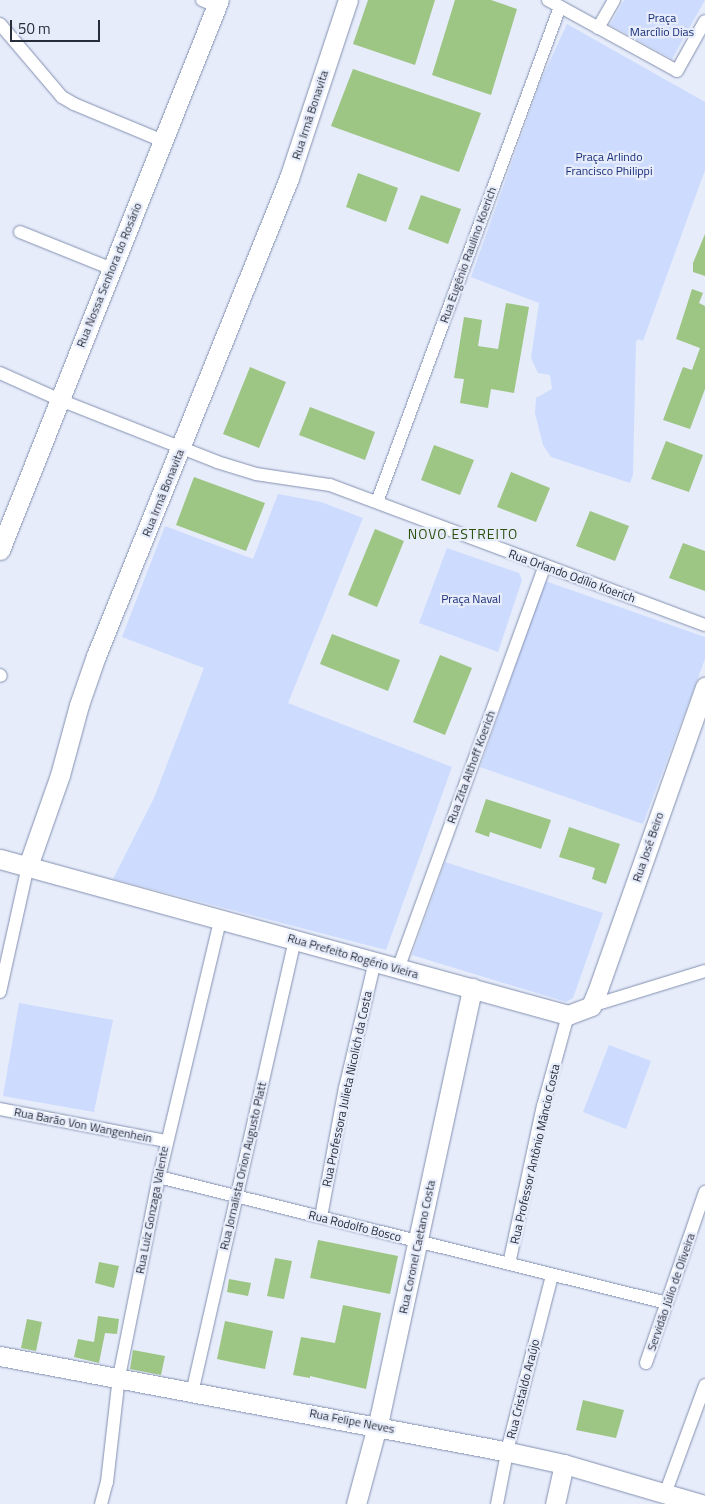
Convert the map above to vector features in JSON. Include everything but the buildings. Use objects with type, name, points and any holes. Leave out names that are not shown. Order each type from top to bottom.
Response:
[{"type":"street","name":"Rua Irmã Bonavita","points":[[0,992],[28,866],[60,774],[79,705],[96,656],[289,178],[348,0]]},
{"type":"street","points":[[548,0],[676,71],[705,21]]},
{"type":"street","points":[[598,28],[614,0]]},
{"type":"street","name":"Rua Nossa Senhora do Rosário","points":[[0,550],[5,524],[60,400],[112,269],[162,141],[212,2]]},
{"type":"street","name":"Rua Eugênio Raulino Koerich","points":[[376,502],[560,7]]},
{"type":"street","points":[[0,24],[62,97],[74,104],[162,141]]},
{"type":"street","points":[[20,232],[112,269]]},
{"type":"street","name":"Rua Orlando Odílio Koerich","points":[[0,373],[60,400],[236,468],[256,474],[312,481],[376,502],[705,625]]},
{"type":"street","name":"Rua Zita Althoff Koerich","points":[[398,969],[545,566]]},
{"type":"street","name":"Rua José Beiro","points":[[591,1006],[705,687]]},
{"type":"street","name":"Rua Prefeito Rogério Vieira","points":[[0,859],[568,1015]]},
{"type":"street","name":"Rua Luiz Gonzaga Valente","points":[[101,1504],[107,1482],[119,1377],[166,1141],[220,920]]},
{"type":"street","name":"Rua Jornalista Orion Augusto Platt","points":[[192,1393],[296,940]]},
{"type":"street","name":"Rua Professora Julieta Nicolich da Costa","points":[[321,1218],[345,1088],[375,961]]},
{"type":"street","points":[[568,1015],[591,1006],[705,971]]},
{"type":"street","name":"Rua Coronel Caetano Costa","points":[[356,1504],[377,1426],[472,988]]},
{"type":"street","name":"Rua Professor Antônio Mâncio Costa","points":[[510,1264],[543,1106],[568,1015]]},
{"type":"street","name":"Rua Barão Von Wangenhein","points":[[0,1109],[166,1141]]},
{"type":"street","name":"Rua Rodolfo Bosco","points":[[159,1177],[667,1303]]},
{"type":"street","name":"Servidão Júlio de Oliveira","points":[[646,1363],[705,1192]]},
{"type":"street","name":"Rua Cristaldo Araújo","points":[[497,1504],[509,1452],[509,1443],[552,1274]]},
{"type":"street","name":"Rua Felipe Neves","points":[[0,1356],[509,1452],[564,1464],[696,1503]]},
{"type":"street","points":[[665,1494],[705,1385]]},
{"type":"street","points":[[555,1504],[564,1464]]},
{"type":"green space","name":"Praça Marcílio Dias","points":[[624,0],[705,0],[672,59],[610,25]]},
{"type":"green space","name":"Praça Arlindo Francisco Philippi","points":[[567,24],[705,102],[705,170],[643,341],[638,339],[636,342],[633,474],[630,483],[551,457],[543,445],[535,413],[536,398],[552,389],[550,375],[538,373],[531,358],[539,303],[471,277],[541,80]]},
{"type":"green space","points":[[278,494],[321,502],[363,518],[288,703],[452,767],[386,950],[113,879],[154,798],[204,668],[122,637],[165,526],[253,559]]},
{"type":"green space","name":"Praça Naval","points":[[447,548],[519,573],[522,580],[498,652],[419,623]]},
{"type":"green space","points":[[545,581],[705,637],[705,659],[643,824],[480,767]]},
{"type":"green space","points":[[445,862],[603,913],[573,998],[566,1002],[412,955]]},
{"type":"green space","points":[[19,1003],[113,1020],[94,1112],[3,1096]]},
{"type":"green space","points":[[609,1045],[651,1061],[626,1129],[583,1112]]},
{"type":"district","name":"NOVO ESTREITO","points":[[463,534]]}]
